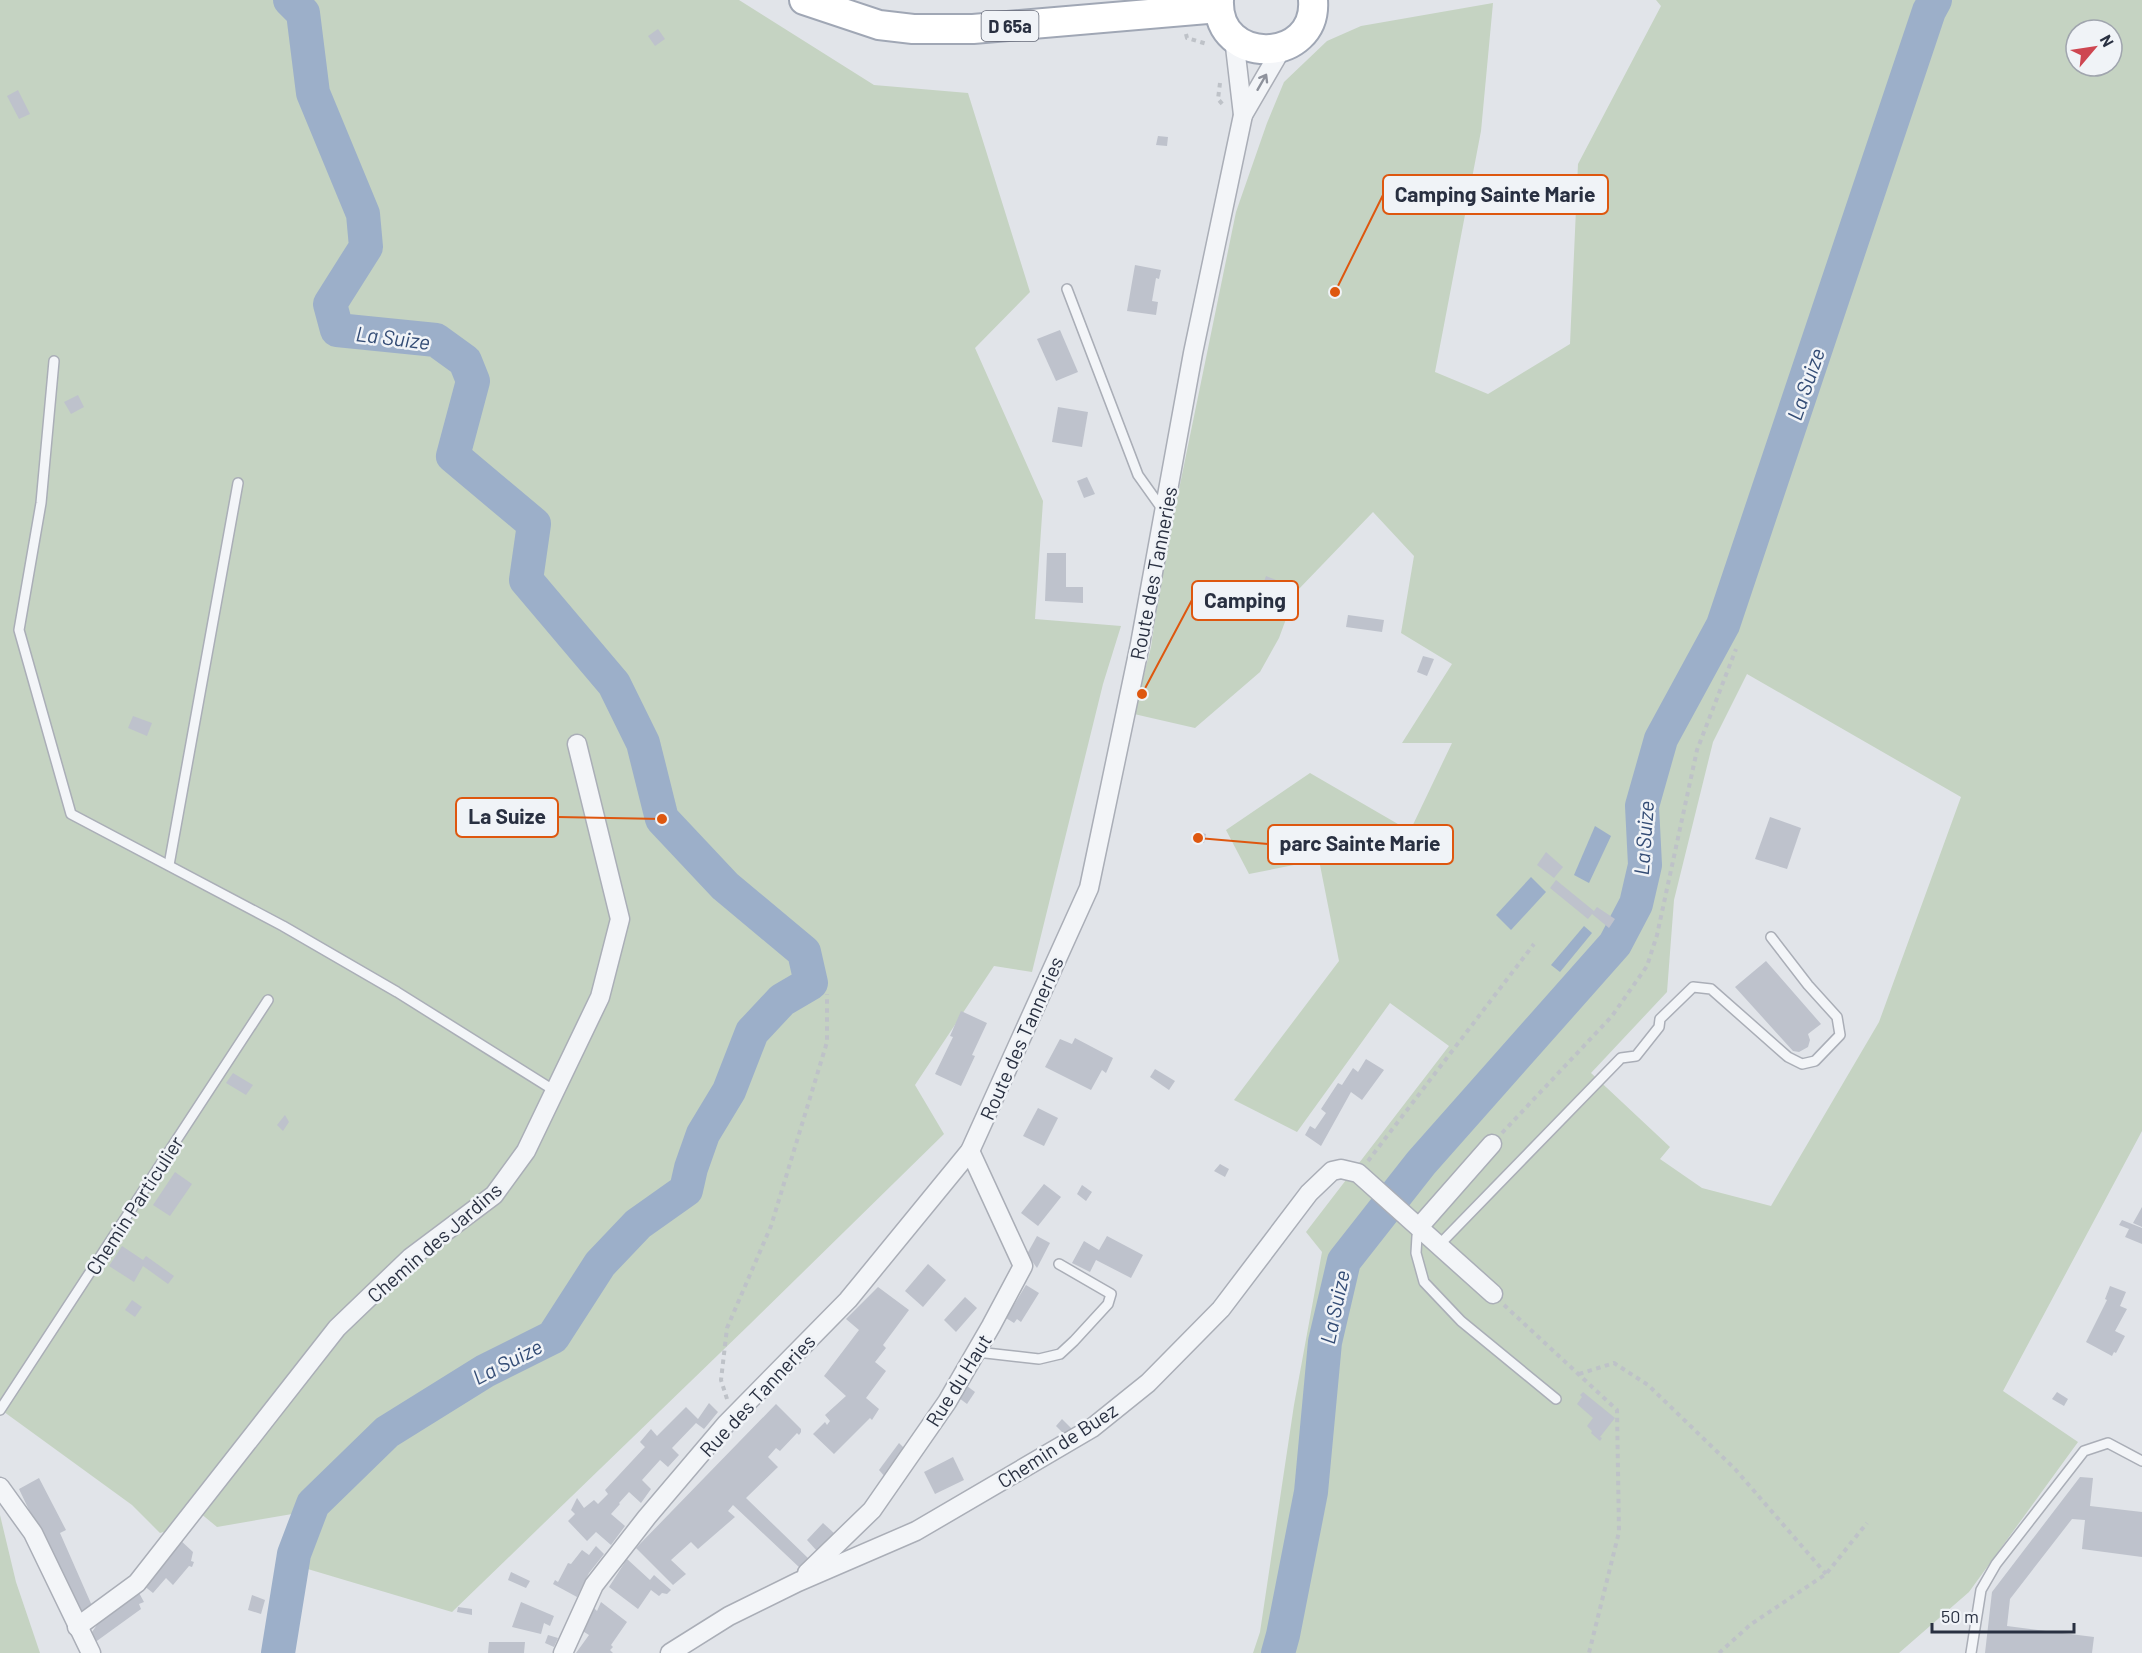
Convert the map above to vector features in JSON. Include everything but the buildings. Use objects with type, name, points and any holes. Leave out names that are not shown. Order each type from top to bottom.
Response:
[{"type":"main road","name":"D 65a","points":[[804,0],[879,25],[914,29],[973,29],[1185,11],[1219,4]]},
{"type":"main road","points":[[1219,4],[1226,29],[1223,44],[1270,50],[1282,48],[1304,32],[1310,20],[1313,0]]},
{"type":"street","name":"Route des Tanneries","points":[[1223,44],[1243,116]]},
{"type":"street","name":"Route des Tanneries","points":[[970,1150],[1089,888],[1140,644],[1193,353],[1243,116],[1282,48]]},
{"type":"street","name":"Chemin des Jardins","points":[[77,1627],[137,1583],[337,1328],[410,1258],[494,1195],[526,1151],[600,997],[620,919],[577,744]]},
{"type":"street","points":[[1419,1227],[1492,1144]]},
{"type":"street","name":"Rue du Haut","points":[[798,1582],[872,1510],[947,1402],[1023,1266],[970,1150]]},
{"type":"street","name":"Rue des Tanneries","points":[[563,1653],[594,1585],[647,1517],[733,1417],[848,1300],[970,1150]]},
{"type":"street","name":"Chemin de Buez","points":[[670,1653],[729,1616],[798,1582],[916,1532],[1092,1428],[1148,1383],[1221,1309],[1309,1193],[1332,1171],[1341,1169],[1358,1173]]},
{"type":"street","points":[[1358,1173],[1493,1294]]},
{"type":"street","points":[[0,1482],[33,1533],[91,1653]]},
{"type":"lane","points":[[1067,289],[1138,475],[1165,512]]},
{"type":"lane","points":[[54,361],[41,503],[20,630],[71,814],[283,926],[397,992],[555,1091]]},
{"type":"lane","points":[[169,865],[238,483]]},
{"type":"lane","points":[[1439,1245],[1621,1058],[1636,1056],[1659,1027],[1660,1019],[1693,987],[1711,989],[1788,1057],[1802,1064],[1815,1061],[1840,1035],[1837,1017],[1771,938]]},
{"type":"lane","name":"Chemin Particulier","points":[[0,1410],[268,1000]]},
{"type":"lane","points":[[1419,1227],[1416,1236],[1416,1252],[1424,1282],[1461,1321],[1556,1399]]},
{"type":"lane","points":[[977,1352],[1040,1359],[1059,1354],[1074,1341],[1108,1304],[1111,1294],[1059,1264]]},
{"type":"lane","points":[[1971,1653],[1981,1590],[1996,1564],[2084,1450],[2108,1443],[2142,1461]]},
{"type":"path","points":[[1185,11],[1187,38],[1223,44]]},
{"type":"path","points":[[1220,79],[1218,99],[1227,110],[1243,116]]},
{"type":"path","points":[[1492,1144],[1612,1016],[1647,966],[1657,935],[1697,750],[1736,649]]},
{"type":"path","points":[[1358,1173],[1534,944]]},
{"type":"path","points":[[733,1417],[721,1380],[727,1328],[771,1226],[824,1053],[827,1042],[827,994]]},
{"type":"path","points":[[1493,1294],[1617,1410],[1619,1532],[1589,1653]]},
{"type":"path","points":[[1579,1374],[1614,1364],[1648,1385],[1735,1469],[1826,1574]]},
{"type":"path","points":[[1719,1653],[1750,1625],[1826,1574],[1866,1523]]},
{"type":"green space","points":[[0,0],[739,0],[874,85],[968,93],[1030,292],[975,348],[1043,501],[1035,619],[1121,626],[1103,684],[1032,972],[994,966],[915,1085],[944,1134],[452,1612],[301,1567],[314,1517],[304,1512],[217,1527],[188,1503],[170,1530],[160,1533],[132,1505],[0,1409]]},
{"type":"green space","points":[[1656,0],[2142,0],[2142,1131],[2003,1391],[2078,1442],[1969,1592],[1899,1653],[1253,1653],[1260,1632],[1294,1405],[1322,1252],[1306,1232],[1449,1046],[1390,1003],[1297,1132],[1234,1100],[1339,961],[1319,860],[1249,874],[1226,830],[1310,773],[1410,831],[1452,743],[1402,743],[1452,664],[1401,633],[1414,556],[1373,512],[1296,592],[1279,638],[1260,672],[1195,728],[1134,714],[1151,647],[1162,572],[1236,212],[1284,82],[1327,41],[1361,26],[1493,3],[1481,131],[1435,372],[1488,394],[1570,344],[1578,164],[1661,6]],"holes":[[[1747,674],[1961,797],[1879,1022],[1771,1206],[1702,1188],[1660,1159],[1670,1147],[1591,1073],[1667,992],[1674,900],[1713,742]]]},
{"type":"green space","points":[[0,1515],[16,1582],[40,1653],[0,1653]]},
{"type":"water","points":[[1595,826],[1611,836],[1589,883],[1574,875]]},
{"type":"water","points":[[1531,877],[1546,892],[1511,930],[1496,915]]},
{"type":"water","points":[[1584,926],[1592,933],[1560,972],[1551,965]]},
{"type":"waterway","name":"La Suize","points":[[278,1653],[294,1554],[313,1504],[387,1432],[485,1371],[553,1337],[600,1264],[638,1224],[686,1190],[703,1134],[729,1091],[752,1032],[782,1000],[811,983],[804,952],[725,886],[662,819],[643,743],[614,684],[526,580],[534,524],[453,456],[473,381],[465,361],[436,340],[337,330],[330,304],[366,247],[363,214],[313,93],[303,13],[290,0]]},
{"type":"waterway","name":"La Suize","points":[[1278,1653],[1311,1492],[1325,1342],[1344,1261],[1421,1163],[1615,944],[1636,904],[1645,865],[1642,806],[1661,739],[1723,625],[1929,11],[1935,0]]},
{"type":"place","name":"Camping Sainte Marie","points":[[1335,292]]},
{"type":"place","name":"Camping","points":[[1142,694]]},
{"type":"place","name":"La Suize","points":[[662,819]]},
{"type":"place","name":"parc Sainte Marie","points":[[1198,838]]}]
